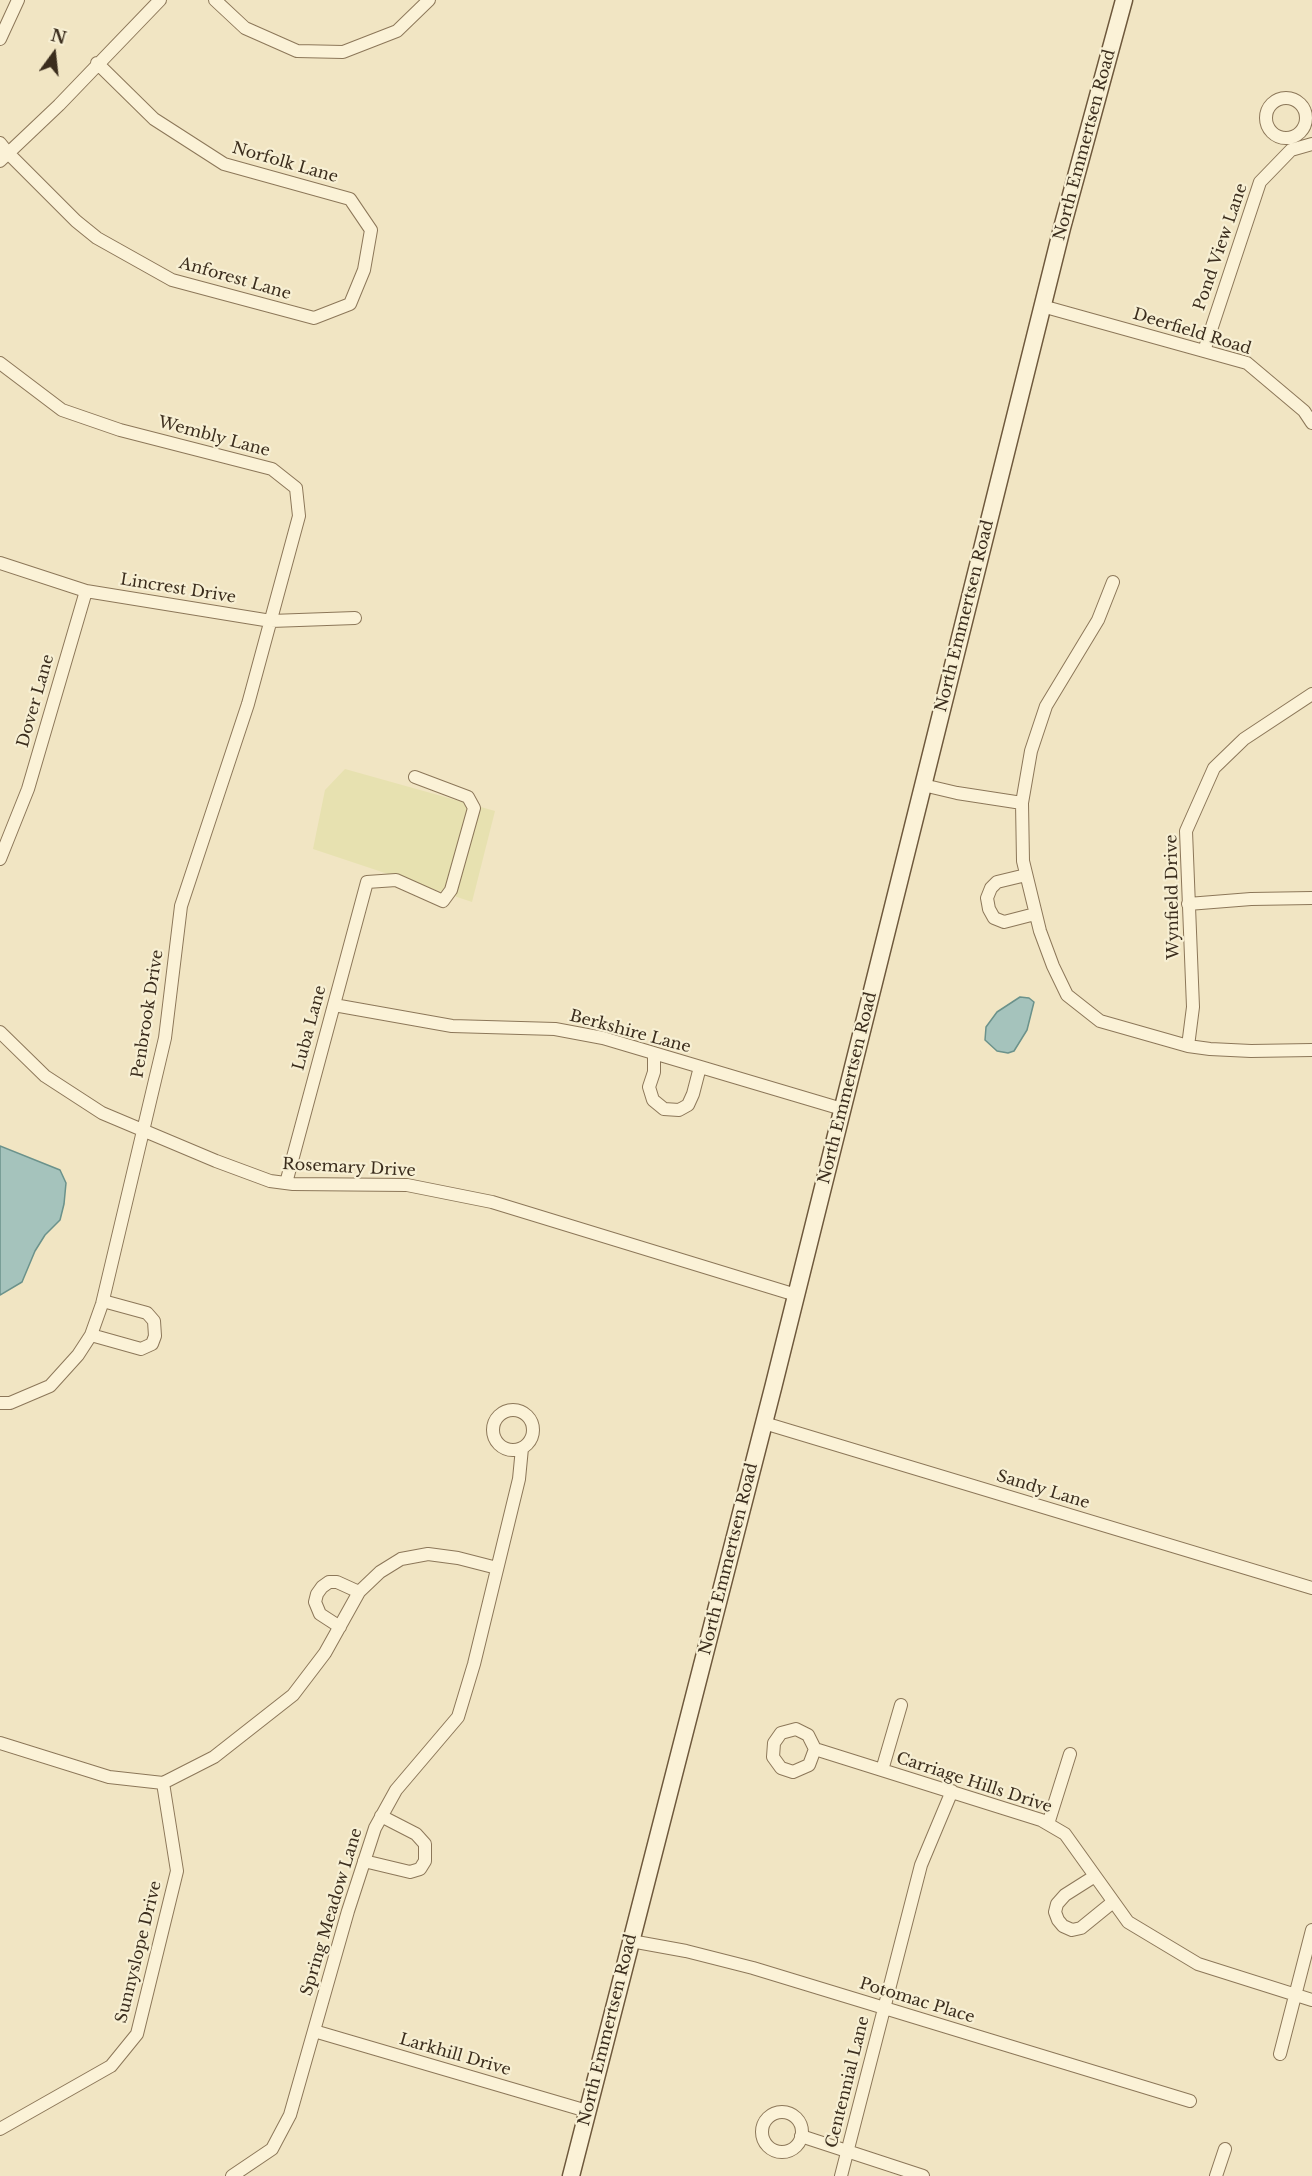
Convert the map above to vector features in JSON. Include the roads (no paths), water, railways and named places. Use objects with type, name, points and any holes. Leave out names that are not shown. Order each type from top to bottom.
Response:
[{"type":"street","points":[[0,39],[18,0]]},
{"type":"street","points":[[4,157],[59,105],[160,0]]},
{"type":"street","points":[[215,0],[244,28],[297,51],[343,52],[397,31],[429,0]]},
{"type":"street","name":"North Emmertsen Road","points":[[571,2176],[796,1295],[1042,306],[1124,0]]},
{"type":"street","name":"Norfolk Lane","points":[[97,63],[154,119],[224,164],[350,199],[371,230],[364,270]]},
{"type":"street","name":"Anforest Lane","points":[[0,143],[4,157],[97,238],[172,280],[314,318],[350,304],[364,270]]},
{"type":"street","name":"Pond View Lane","points":[[1204,351],[1260,182],[1291,150],[1294,143],[1312,144]]},
{"type":"street","name":"Deerfield Road","points":[[1042,306],[1246,363],[1304,411],[1312,422]]},
{"type":"street","name":"Wembly Lane","points":[[0,363],[62,410],[120,430],[272,468],[296,488],[299,516],[271,621]]},
{"type":"street","name":"Lincrest Drive","points":[[0,563],[86,591],[271,621],[356,618]]},
{"type":"street","points":[[1113,582],[1098,620],[1046,706],[1031,751],[1022,803],[1023,861],[1035,914],[1053,966],[1067,995],[1095,1019],[1188,1046],[1251,1051],[1312,1050]]},
{"type":"street","name":"Dover Lane","points":[[0,859],[28,789],[86,591]]},
{"type":"street","name":"Penbrook Drive","points":[[0,1403],[10,1402],[50,1386],[78,1355],[91,1335],[103,1301],[165,1038],[181,906],[248,704],[271,621]]},
{"type":"street","name":"Wynfield Drive","points":[[1188,1046],[1193,1007],[1186,831],[1214,768],[1244,739],[1312,694]]},
{"type":"street","name":"Luba Lane","points":[[286,1183],[367,882],[396,880],[443,901],[451,890],[474,808],[468,797],[415,777]]},
{"type":"street","points":[[923,785],[1022,803]]},
{"type":"street","points":[[1026,875],[997,882],[991,888],[987,898],[989,909],[994,918],[1004,922],[1035,914]]},
{"type":"street","points":[[1188,904],[1251,899],[1312,898]]},
{"type":"street","name":"Berkshire Lane","points":[[334,1005],[452,1026],[555,1029],[603,1038],[842,1109]]},
{"type":"street","name":"Rosemary Drive","points":[[0,1032],[45,1076],[102,1113],[270,1181],[407,1185],[492,1202],[796,1295]]},
{"type":"street","points":[[654,1053],[654,1072],[649,1087],[653,1100],[664,1109],[679,1110],[688,1106],[700,1067]]},
{"type":"street","points":[[91,1335],[141,1349],[152,1344],[155,1336],[154,1321],[147,1313],[103,1301]]},
{"type":"street","name":"Sandy Lane","points":[[764,1422],[1312,1588]]},
{"type":"street","name":"Spring Meadow Lane","points":[[232,2176],[272,2149],[290,2115],[375,1828],[396,1790],[458,1717],[474,1664],[519,1479],[522,1448]]},
{"type":"street","points":[[0,1743],[109,1777],[163,1783],[214,1757],[293,1695],[325,1653],[359,1592],[380,1572],[401,1559],[428,1554],[458,1558],[497,1568]]},
{"type":"street","points":[[340,1627],[320,1614],[315,1602],[317,1594],[329,1582],[337,1582],[359,1592]]},
{"type":"street","points":[[882,1770],[901,1706]]},
{"type":"street","name":"Carriage Hills Drive","points":[[815,1749],[952,1791],[1048,1824],[1065,1834],[1128,1922],[1198,1964],[1312,2000]]},
{"type":"street","points":[[1048,1824],[1070,1754]]},
{"type":"street","name":"Sunnyslope Drive","points":[[0,2129],[111,2066],[136,2034],[177,1871],[163,1783]]},
{"type":"street","name":"Centennial Lane","points":[[841,2176],[921,1865],[952,1791]]},
{"type":"street","points":[[364,1861],[410,1872],[420,1869],[425,1861],[425,1844],[416,1834],[381,1816]]},
{"type":"street","points":[[1095,1876],[1065,1895],[1055,1912],[1058,1920],[1063,1926],[1072,1930],[1081,1928],[1113,1902]]},
{"type":"street","points":[[1280,2054],[1312,1930]]},
{"type":"street","name":"Potomac Place","points":[[631,1941],[686,1951],[742,1965],[1190,2101]]},
{"type":"street","name":"Larkhill Drive","points":[[314,2031],[587,2111]]},
{"type":"street","points":[[801,2136],[923,2176]]},
{"type":"street","points":[[1216,2176],[1224,2149]]},
{"type":"water","points":[[1020,997],[1029,998],[1034,1002],[1027,1030],[1014,1051],[1008,1053],[997,1051],[985,1040],[986,1027],[997,1012]]},
{"type":"water","points":[[0,1146],[60,1170],[66,1183],[60,1220],[45,1235],[35,1251],[22,1282],[0,1295]]}]
